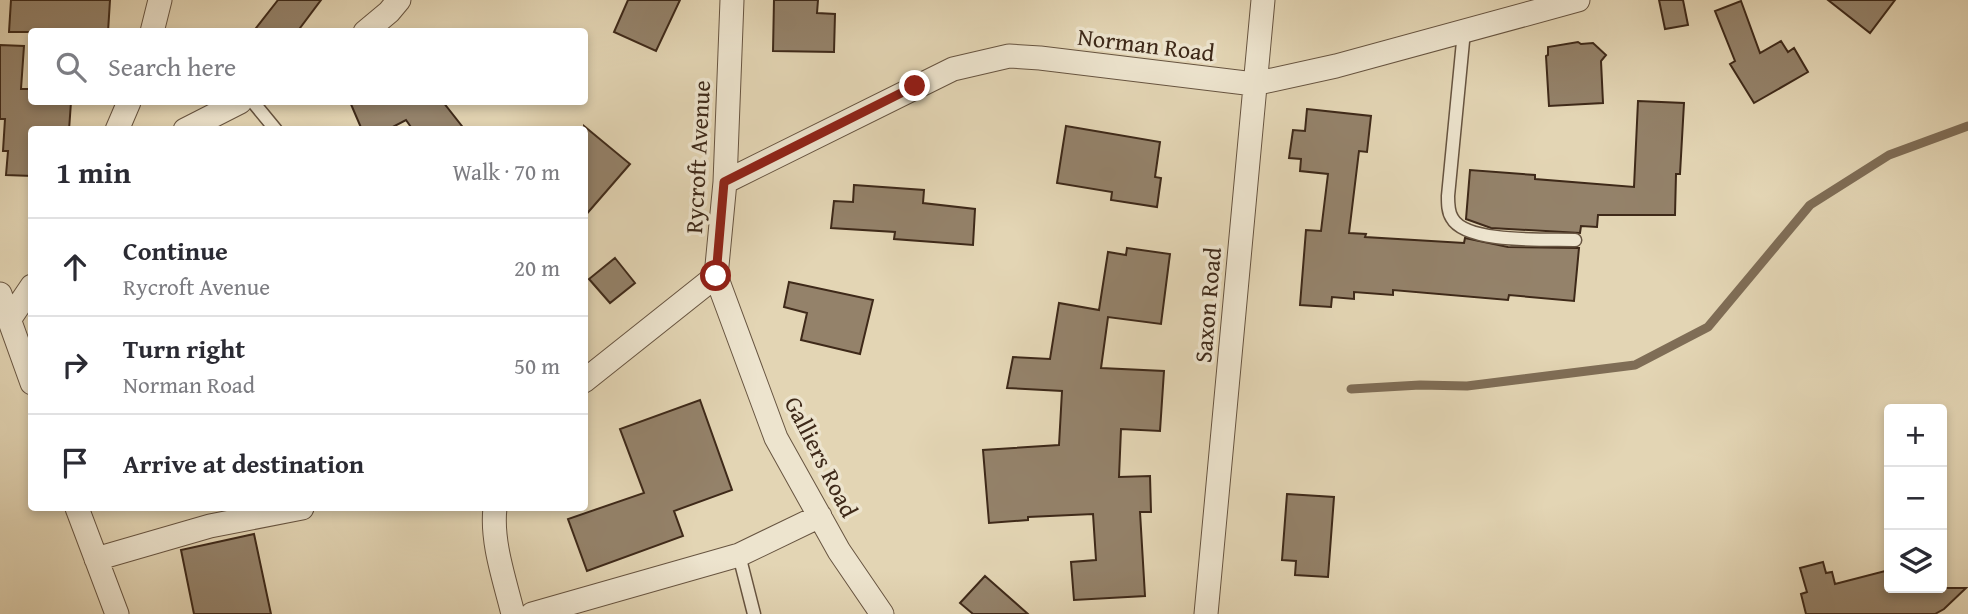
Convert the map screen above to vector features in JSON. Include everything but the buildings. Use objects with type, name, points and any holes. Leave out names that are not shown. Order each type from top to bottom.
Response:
[{"type":"street","points":[[153,28],[160,0]]},
{"type":"street","points":[[370,28],[399,0]]},
{"type":"street","name":"Rycroft Avenue","points":[[716,276],[724,182],[732,0]]},
{"type":"street","name":"Saxon Road","points":[[1206,614],[1263,0]]},
{"type":"street","name":"Norman Road","points":[[724,182],[953,69],[1009,56],[1254,84],[1336,66],[1578,0]]},
{"type":"street","points":[[119,126],[128,105]]},
{"type":"street","points":[[193,126],[234,105]]},
{"type":"street","points":[[588,378],[716,276]]},
{"type":"street","name":"Galliers Road","points":[[716,276],[776,438],[839,551],[881,614]]},
{"type":"street","points":[[9,320],[28,292]]},
{"type":"street","points":[[0,294],[28,372]]},
{"type":"street","points":[[78,511],[117,614]]},
{"type":"street","points":[[96,559],[211,526],[287,511]]},
{"type":"street","points":[[495,511],[500,563],[513,614]]},
{"type":"street","points":[[531,614],[738,555],[820,516]]},
{"type":"lane","points":[[1464,31],[1448,196],[1451,218],[1457,225],[1481,236],[1575,240]]},
{"type":"lane","points":[[255,105],[273,126]]},
{"type":"lane","points":[[738,555],[754,614]]},
{"type":"waterway","points":[[1351,389],[1420,385],[1467,386],[1635,365],[1708,327],[1810,205],[1889,155],[1968,126]]},
{"type":"route","points":[[716,276],[724,182],[915,86]]}]
